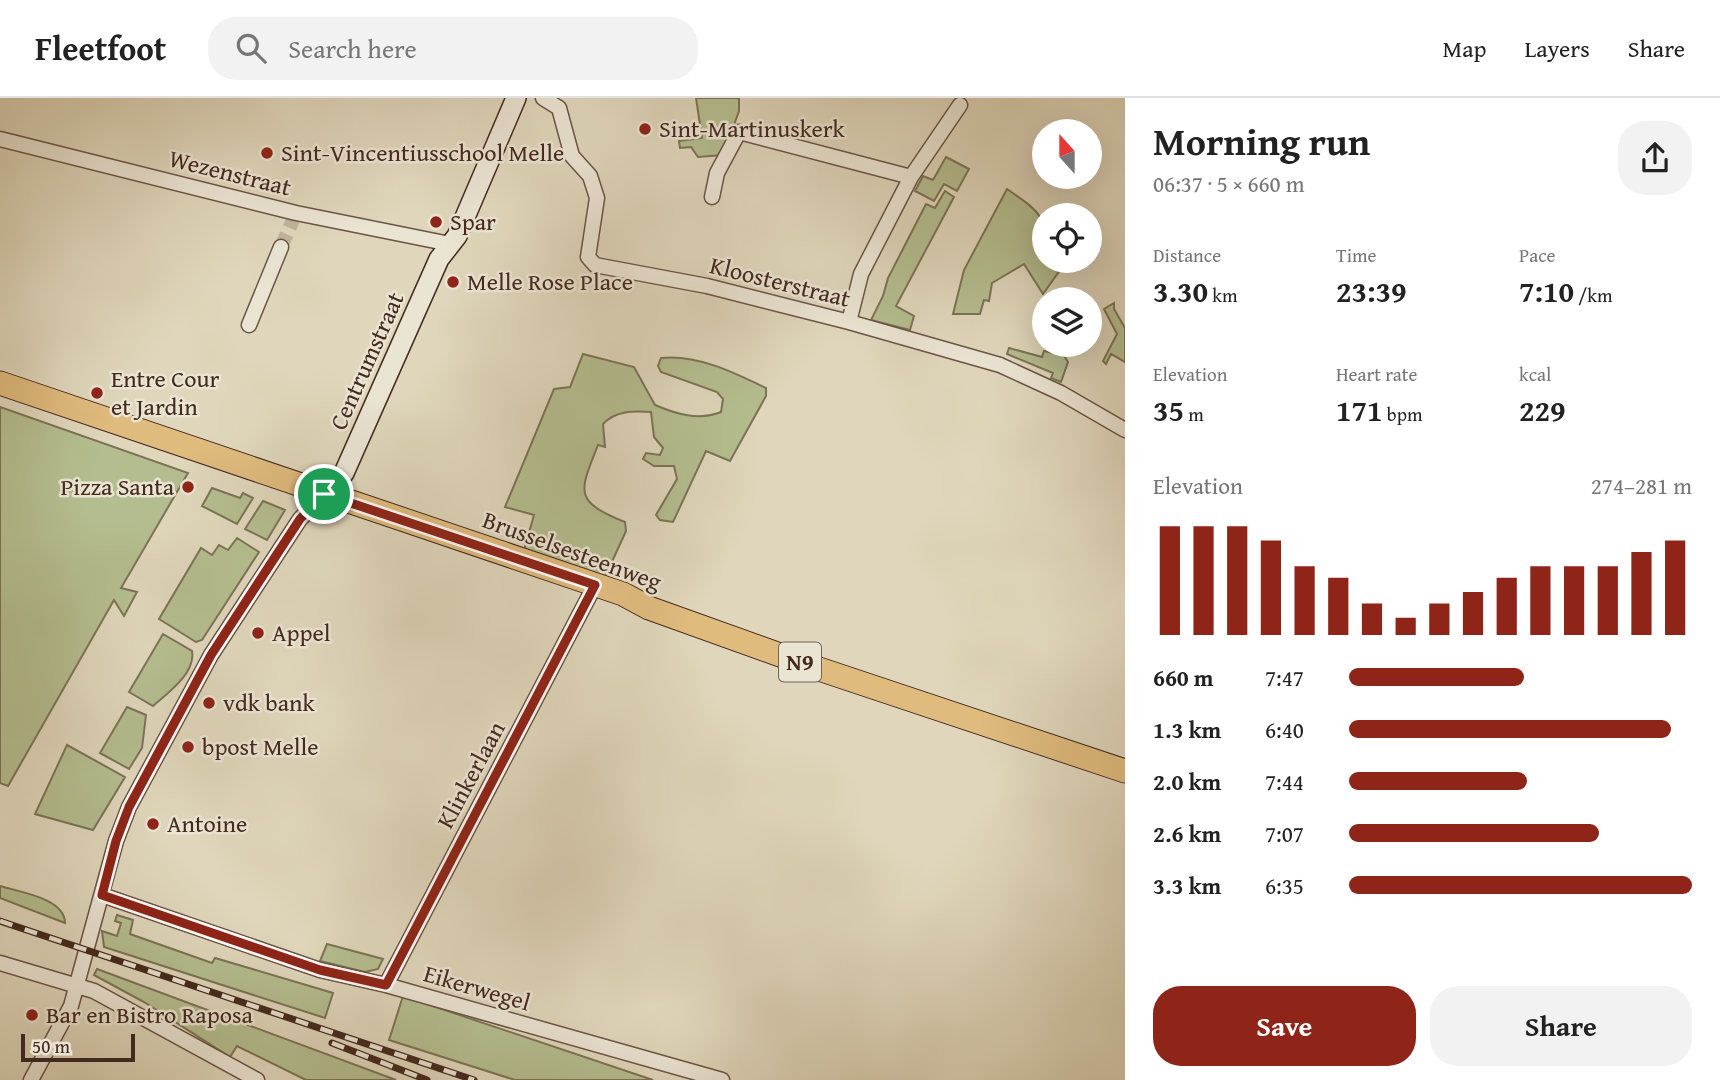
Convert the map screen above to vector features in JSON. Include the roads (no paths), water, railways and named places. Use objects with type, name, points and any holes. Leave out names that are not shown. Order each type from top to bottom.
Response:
[{"type":"main road","name":"Centrumstraat","points":[[324,494],[344,473],[439,259],[457,236],[516,98]]},
{"type":"main road","name":"Brusselsesteenweg","points":[[0,383],[595,585],[807,664],[1125,771]]},
{"type":"street","name":"Kloosterstraat","points":[[543,98],[559,108],[572,156],[590,176],[597,198],[589,257],[595,265],[707,286],[849,321],[1000,365],[1060,393],[1125,430]]},
{"type":"street","points":[[849,321],[861,274],[911,177],[960,105]]},
{"type":"street","points":[[712,197],[717,173],[739,132],[911,177]]},
{"type":"street","name":"Wezenstraat","points":[[0,139],[295,217],[450,244]]},
{"type":"street","points":[[249,325],[281,247]]},
{"type":"street","points":[[30,1080],[71,1006],[75,983],[129,807],[211,655],[300,519],[324,494]]},
{"type":"street","name":"Klinkerlaan","points":[[386,985],[595,585]]},
{"type":"street","name":"Eikerwegel","points":[[102,895],[320,970],[386,985],[722,1080]]},
{"type":"street","points":[[0,963],[75,983],[150,1020],[257,1080]]},
{"type":"tunnel","points":[[281,247],[293,220]]},
{"type":"railway","points":[[0,921],[474,1080]]},
{"type":"railway","points":[[332,1043],[427,1080]]},
{"type":"place","name":"Sint-Martinuskerk","points":[[645,129]]},
{"type":"place","name":"Sint-Vincentiusschool Melle","points":[[267,153]]},
{"type":"place","name":"Spar","points":[[436,222]]},
{"type":"place","name":"Melle Rose Place","points":[[453,282]]},
{"type":"place","name":"Entre Cour et Jardin","points":[[97,393]]},
{"type":"place","name":"Pizza Santa","points":[[188,487]]},
{"type":"place","name":"Appel","points":[[258,633]]},
{"type":"place","name":"vdk bank","points":[[209,703]]},
{"type":"place","name":"bpost Melle","points":[[188,747]]},
{"type":"place","name":"Antoine","points":[[153,824]]},
{"type":"place","name":"Bar en Bistro Raposa","points":[[32,1015]]}]
